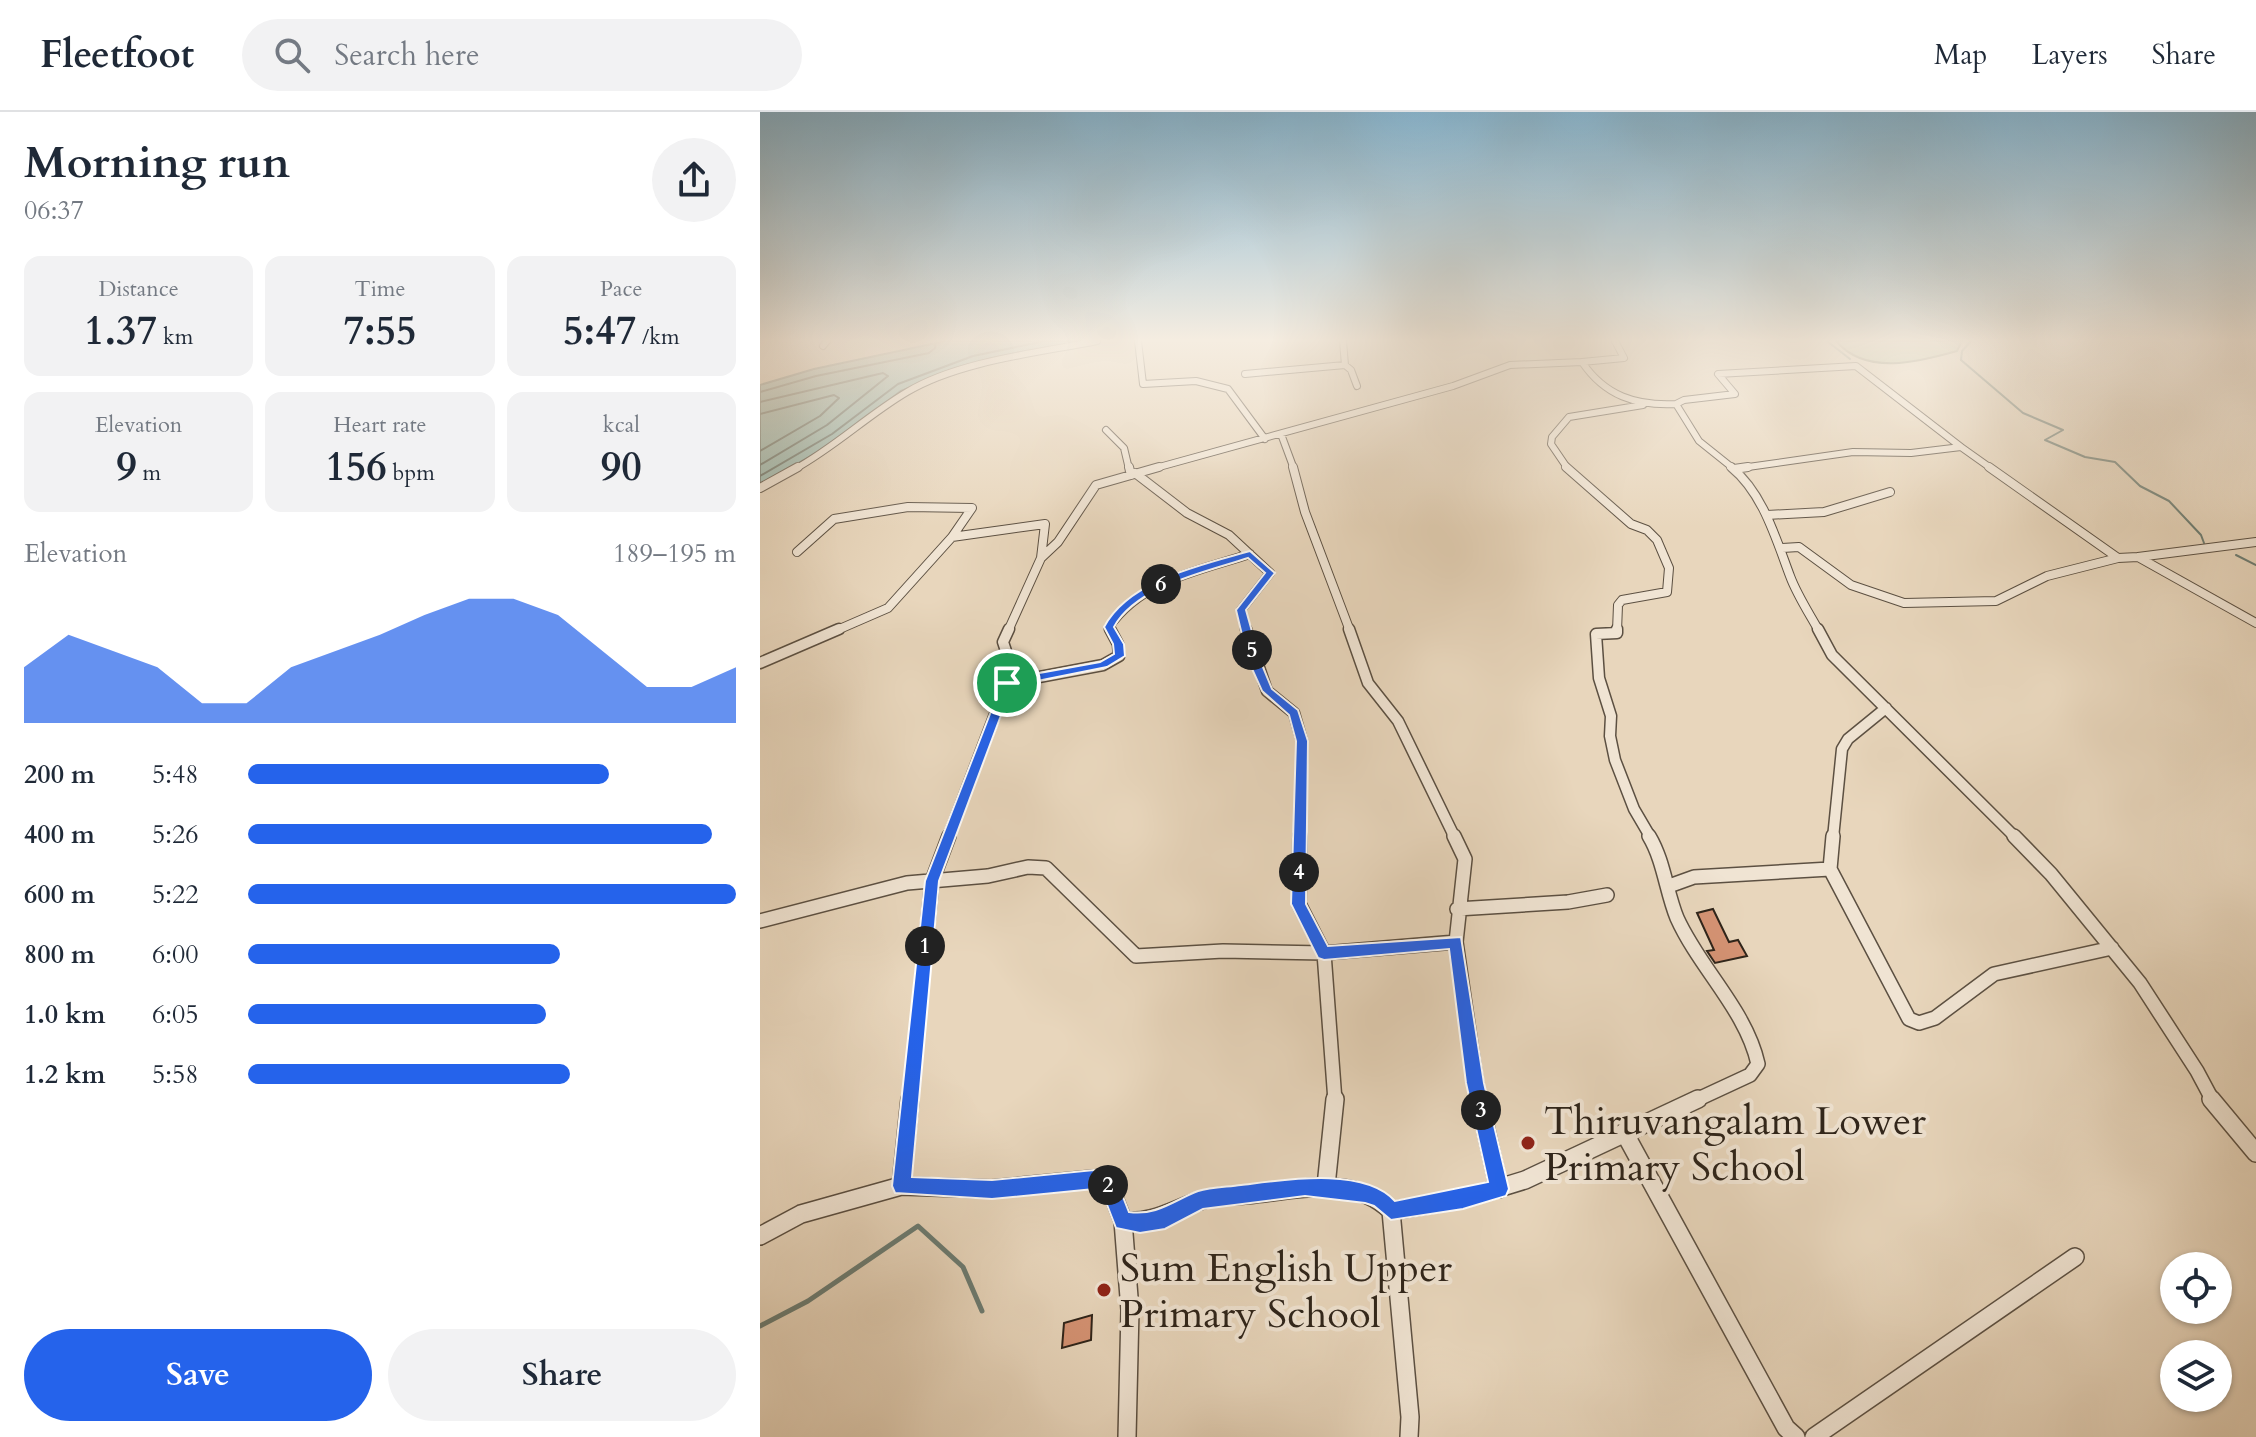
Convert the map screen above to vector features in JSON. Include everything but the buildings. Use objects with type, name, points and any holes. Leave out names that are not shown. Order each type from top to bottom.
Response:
[{"type":"street","points":[[760,488],[822,454],[892,403]]},
{"type":"street","points":[[1238,403],[1265,439]]},
{"type":"street","points":[[1041,558],[1058,542],[1096,485],[1386,403]]},
{"type":"street","points":[[1638,403],[1643,405]]},
{"type":"street","points":[[1904,403],[2118,558]]},
{"type":"street","points":[[1391,1211],[1463,1199],[1525,1180],[1750,1075],[1758,1064],[1752,1037],[1696,956],[1682,929],[1655,845],[1634,809],[1615,760],[1610,736],[1611,716],[1599,678],[1596,634],[1617,633],[1618,605],[1622,600],[1667,592],[1671,579],[1669,568],[1657,540],[1647,530],[1631,524],[1565,466],[1551,444],[1552,437],[1569,417],[1643,405],[1676,404],[1699,441],[1745,479],[1767,515],[1782,548],[1790,577],[1832,655],[2013,834],[2112,948],[2167,1022],[2209,1097],[2256,1153]]},
{"type":"street","points":[[1106,430],[1124,448],[1133,474],[1187,513],[1229,535],[1270,573],[1241,610],[1254,660],[1267,691],[1294,713],[1302,741],[1299,904],[1324,953],[1335,1097],[1326,1186]]},
{"type":"street","points":[[1281,434],[1305,512],[1368,683],[1398,721],[1465,859],[1457,909],[1456,942],[1475,1083],[1499,1189]]},
{"type":"street","points":[[1734,469],[1853,452],[1911,453],[1961,447]]},
{"type":"street","points":[[1767,515],[1824,512],[1890,492]]},
{"type":"street","points":[[760,663],[888,608],[952,537],[972,508],[908,507],[834,519],[797,552]]},
{"type":"street","points":[[901,1186],[932,881],[1007,683],[1010,663],[1003,642],[1041,558],[1045,524],[952,537]]},
{"type":"street","points":[[1782,548],[1799,547],[1851,585],[1904,603],[1996,601],[2047,576],[2118,558],[2256,542]]},
{"type":"street","points":[[1007,683],[1103,665],[1119,656],[1118,644],[1109,627],[1118,611],[1165,582],[1250,554]]},
{"type":"street","points":[[2138,557],[2256,623]]},
{"type":"street","points":[[1886,708],[1848,739],[1842,749],[1830,869],[1902,1012],[1919,1023],[1935,1018],[1994,974],[2112,948]]},
{"type":"street","points":[[760,921],[907,883],[988,876],[1028,867],[1046,868],[1136,956],[1223,951],[1324,953],[1456,942]]},
{"type":"street","points":[[1669,886],[1694,877],[1830,869]]},
{"type":"street","points":[[1457,909],[1568,902],[1607,895]]},
{"type":"street","points":[[1624,1132],[1786,1428],[1796,1437]]},
{"type":"street","points":[[760,1236],[801,1214],[901,1186],[992,1189],[1094,1179],[1109,1185],[1123,1221],[1130,1310],[1127,1437]]},
{"type":"street","points":[[1123,1221],[1140,1224],[1165,1219],[1201,1200],[1326,1186],[1380,1198],[1391,1211],[1409,1437]]},
{"type":"street","points":[[1814,1437],[2075,1257]]},
{"type":"water","points":[[760,403],[886,403],[837,441],[760,485]]},
{"type":"waterway","points":[[2011,403],[2023,413],[2063,430],[2045,440],[2085,457],[2115,462],[2140,486],[2169,501],[2201,535],[2204,543]]},
{"type":"waterway","points":[[2236,555],[2256,565]]},
{"type":"waterway","points":[[760,1326],[808,1301],[918,1226],[963,1267],[982,1311]]},
{"type":"place","name":"Thiruvangalam Lower Primary School","points":[[1528,1143]]},
{"type":"place","name":"Sum English Upper Primary School","points":[[1104,1290]]},
{"type":"route","points":[[1250,554],[1270,573],[1241,610],[1254,660],[1267,691],[1294,713],[1302,741],[1299,904],[1324,953],[1456,942],[1475,1083],[1499,1189],[1463,1199],[1391,1211],[1380,1198],[1365,1193],[1326,1186],[1305,1186],[1201,1200],[1165,1219],[1140,1224],[1123,1221],[1109,1185],[1094,1179],[992,1189],[901,1186],[932,881],[1007,683],[1103,665],[1119,656],[1118,644],[1109,627],[1118,611],[1165,582],[1250,554]]}]
